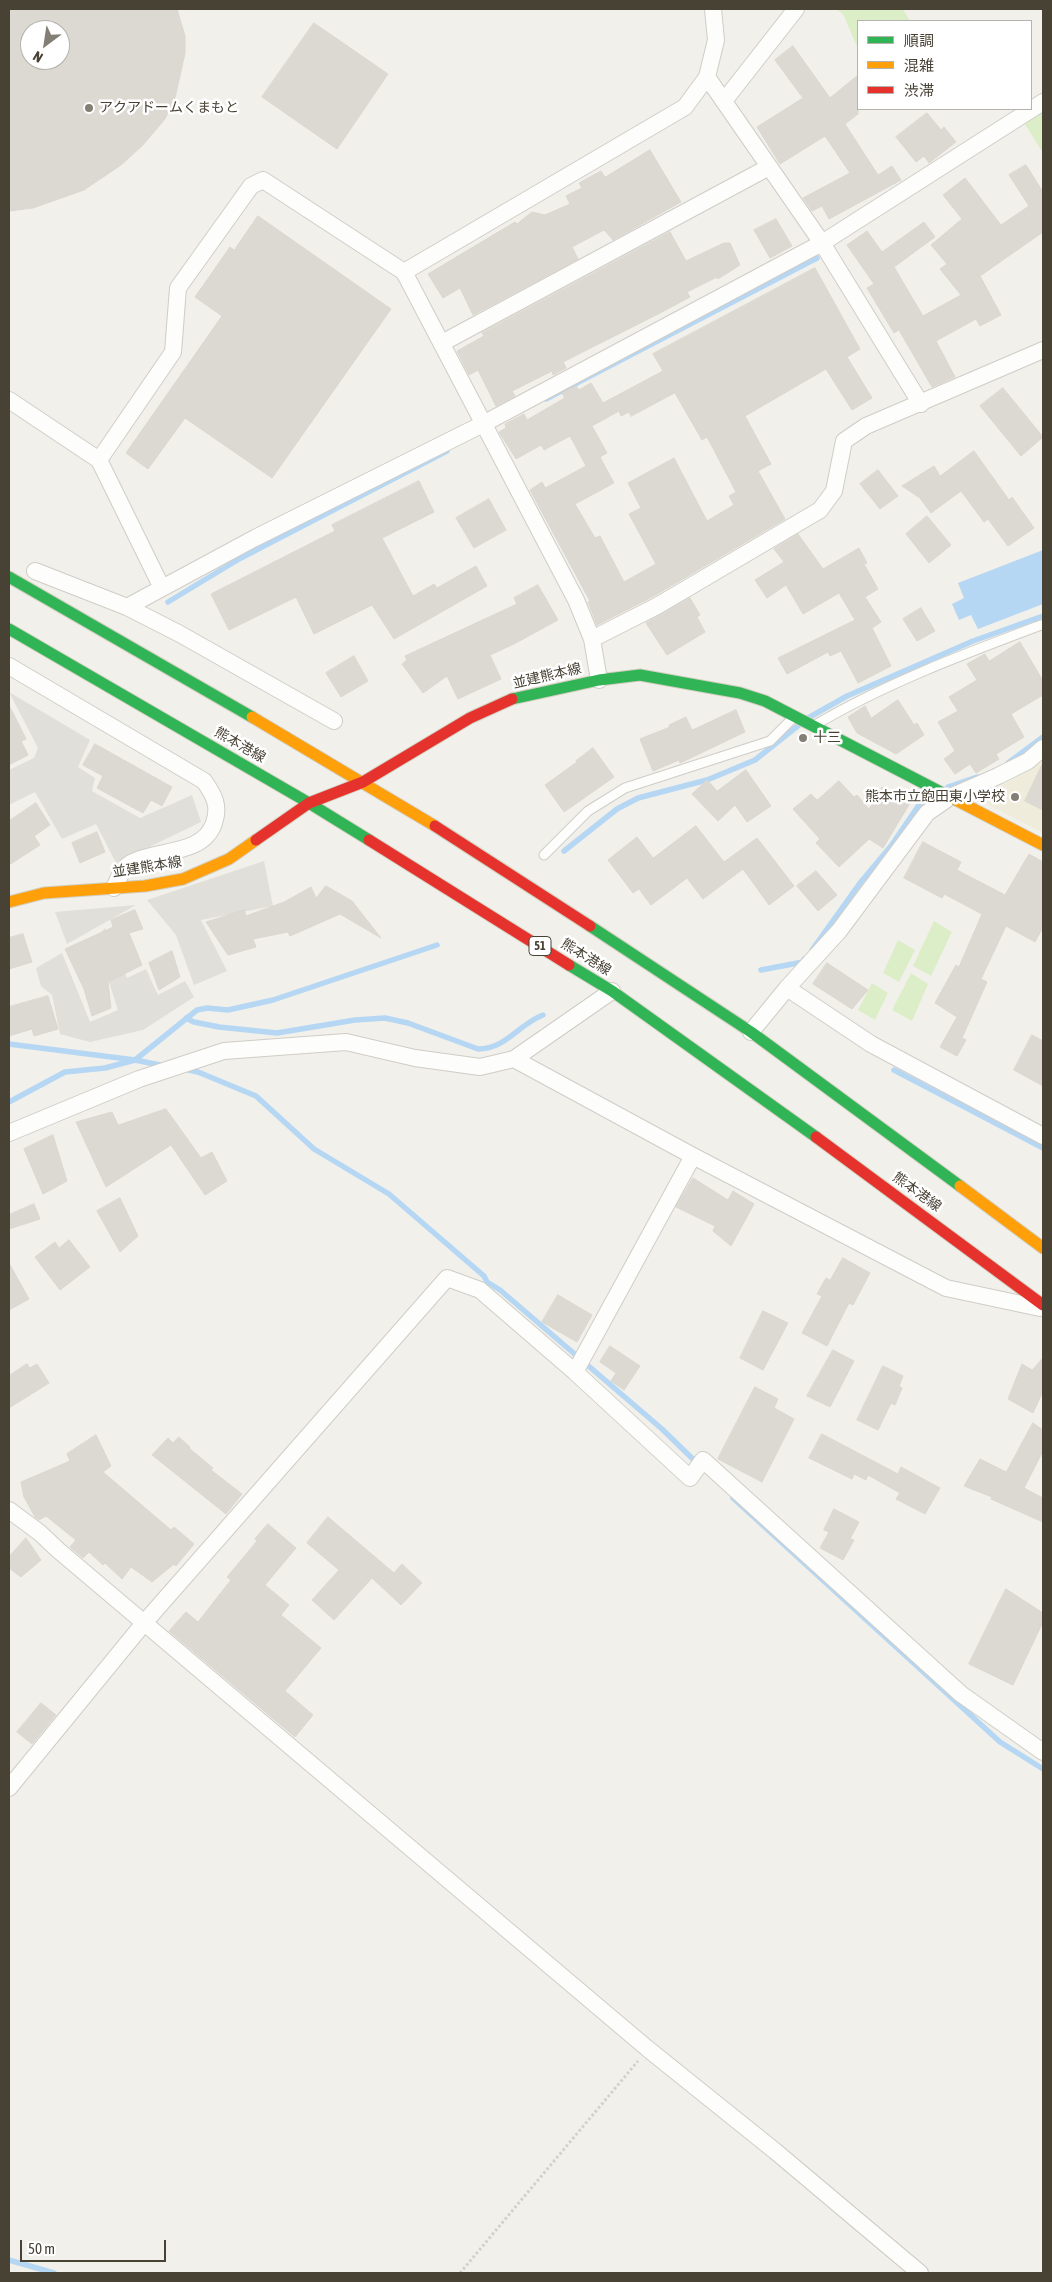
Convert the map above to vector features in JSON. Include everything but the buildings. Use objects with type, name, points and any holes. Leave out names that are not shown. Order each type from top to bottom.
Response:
[{"type":"main road","name":"熊本港線","points":[[9,577],[363,782],[526,883],[751,1032],[1043,1248]]},
{"type":"main road","name":"熊本港線","points":[[9,629],[310,803],[612,991],[771,1103],[1043,1305]]},
{"type":"main road","name":"並建熊本線","points":[[9,902],[44,893],[145,886],[183,879],[229,859],[310,803],[363,782],[470,718],[516,698],[599,680],[640,675],[740,693],[765,701],[1043,845]]},
{"type":"street","points":[[404,272],[685,108],[708,77],[716,40],[713,9]]},
{"type":"street","points":[[724,101],[796,9]]},
{"type":"street","points":[[708,77],[822,243],[921,404]]},
{"type":"street","points":[[1032,109],[1043,102]]},
{"type":"street","points":[[126,607],[255,538],[483,424],[822,243],[1030,110]]},
{"type":"street","points":[[442,343],[769,167]]},
{"type":"street","points":[[99,460],[173,352],[178,288],[252,186],[263,180],[404,272],[576,600],[592,639],[599,680]]},
{"type":"street","points":[[592,639],[657,606],[820,510],[834,491],[844,441],[866,426],[1043,350]]},
{"type":"street","points":[[9,400],[99,460],[162,588]]},
{"type":"street","points":[[35,571],[126,607],[180,634],[334,721]]},
{"type":"street","points":[[9,666],[204,781],[214,794],[218,812],[207,836],[194,845],[131,863],[122,872],[114,888]]},
{"type":"street","points":[[751,1032],[787,988],[839,931],[927,813],[950,797],[1021,765],[1043,748]]},
{"type":"street","points":[[787,988],[871,1044],[1043,1136]]},
{"type":"street","points":[[9,1133],[138,1079],[224,1051],[346,1042],[415,1058],[480,1067],[514,1059],[612,991]]},
{"type":"street","points":[[514,1059],[693,1156],[946,1288],[1043,1309]]},
{"type":"street","points":[[575,1372],[693,1156]]},
{"type":"street","points":[[9,1788],[144,1623],[447,1278],[480,1290],[575,1372],[690,1478],[703,1460],[961,1694],[1043,1752]]},
{"type":"street","points":[[9,1510],[40,1533],[648,2049],[775,2151],[920,2273]]},
{"type":"lane","points":[[812,726],[848,705],[937,664],[1041,624]]},
{"type":"lane","points":[[544,855],[588,811],[625,788],[770,741],[795,717]]},
{"type":"path","points":[[460,2273],[648,2049]]},
{"type":"shaded area","points":[[9,692],[90,740],[78,767],[95,778],[92,791],[140,818],[192,795],[201,822],[116,863],[96,824],[62,839],[35,792],[9,805],[9,770],[34,758],[38,748]]},
{"type":"shaded area","name":"熊本市立飽田東小学校","points":[[1043,760],[1043,833],[985,803],[990,791],[1007,783]]},
{"type":"shaded area","points":[[264,861],[273,906],[201,920],[227,971],[194,985],[176,935],[147,900]]},
{"type":"shaded area","points":[[136,905],[67,944],[55,912]]},
{"type":"shaded area","points":[[105,928],[127,978],[146,969],[158,995],[185,981],[194,997],[143,1030],[90,1042],[60,1034],[52,995],[41,986],[36,968],[62,953],[90,1022],[118,1010],[95,939]]},
{"type":"green space","points":[[836,9],[903,9],[909,20],[857,20],[857,47],[843,14]]},
{"type":"green space","points":[[1043,109],[1043,153],[1023,121]]},
{"type":"green space","points":[[934,921],[952,932],[931,976],[913,966]]},
{"type":"green space","points":[[898,940],[915,950],[899,982],[883,973]]},
{"type":"green space","points":[[911,973],[928,984],[912,1021],[892,1010]]},
{"type":"green space","points":[[872,983],[888,993],[875,1020],[858,1010]]},
{"type":"water","points":[[1043,550],[1043,604],[978,629],[971,615],[959,620],[952,604],[964,598],[958,583]]},
{"type":"waterway","points":[[546,399],[817,258]]},
{"type":"waterway","points":[[168,602],[239,559],[447,451]]},
{"type":"waterway","points":[[808,718],[847,696],[973,641],[1043,616]]},
{"type":"waterway","points":[[564,851],[617,809],[638,798],[707,780],[755,760],[799,725]]},
{"type":"waterway","points":[[1008,763],[1043,737]]},
{"type":"waterway","points":[[948,787],[977,777]]},
{"type":"waterway","points":[[812,950],[860,883],[891,846],[921,802],[933,795]]},
{"type":"waterway","points":[[9,1102],[65,1072],[105,1068],[135,1060],[197,1010],[207,1008],[228,1010],[273,1000],[437,945]]},
{"type":"waterway","points":[[761,970],[803,962],[804,959]]},
{"type":"waterway","points":[[186,1018],[194,1022],[219,1027],[277,1033],[355,1020],[385,1018],[408,1023],[478,1049],[488,1048],[505,1041],[534,1019],[543,1015]]},
{"type":"waterway","points":[[9,1044],[135,1060],[165,1066]]},
{"type":"waterway","points":[[184,1069],[198,1072],[256,1096],[314,1149],[389,1194],[484,1276],[487,1282],[500,1290],[662,1429],[699,1465]]},
{"type":"waterway","points":[[894,1070],[1043,1148]]},
{"type":"waterway","points":[[733,1498],[1000,1742],[1043,1769]]},
{"type":"waterway","points":[[9,2260],[54,2273]]},
{"type":"traffic: fast","points":[[9,577],[252,717]]},
{"type":"traffic: fast","points":[[9,629],[309,803],[369,840]]},
{"type":"traffic: fast","points":[[512,699],[599,680],[640,675],[740,693],[765,701],[956,800]]},
{"type":"traffic: fast","points":[[590,926],[751,1032],[960,1186]]},
{"type":"traffic: fast","points":[[569,965],[612,991],[816,1137]]},
{"type":"traffic: slow","points":[[252,717],[435,826]]},
{"type":"traffic: slow","points":[[956,800],[1043,845]]},
{"type":"traffic: slow","points":[[9,902],[44,893],[145,886],[183,879],[229,859],[256,840]]},
{"type":"traffic: slow","points":[[960,1186],[1043,1248]]},
{"type":"traffic: jam","points":[[256,840],[309,803],[363,782],[470,718],[512,699]]},
{"type":"traffic: jam","points":[[435,826],[590,926]]},
{"type":"traffic: jam","points":[[369,840],[569,965]]},
{"type":"traffic: jam","points":[[816,1137],[1043,1305]]},
{"type":"place","name":"アクアドームくまもと","points":[[89,108]]},
{"type":"place","name":"十三","points":[[803,738]]},
{"type":"place","name":"熊本市立飽田東小学校","points":[[1015,797]]}]
